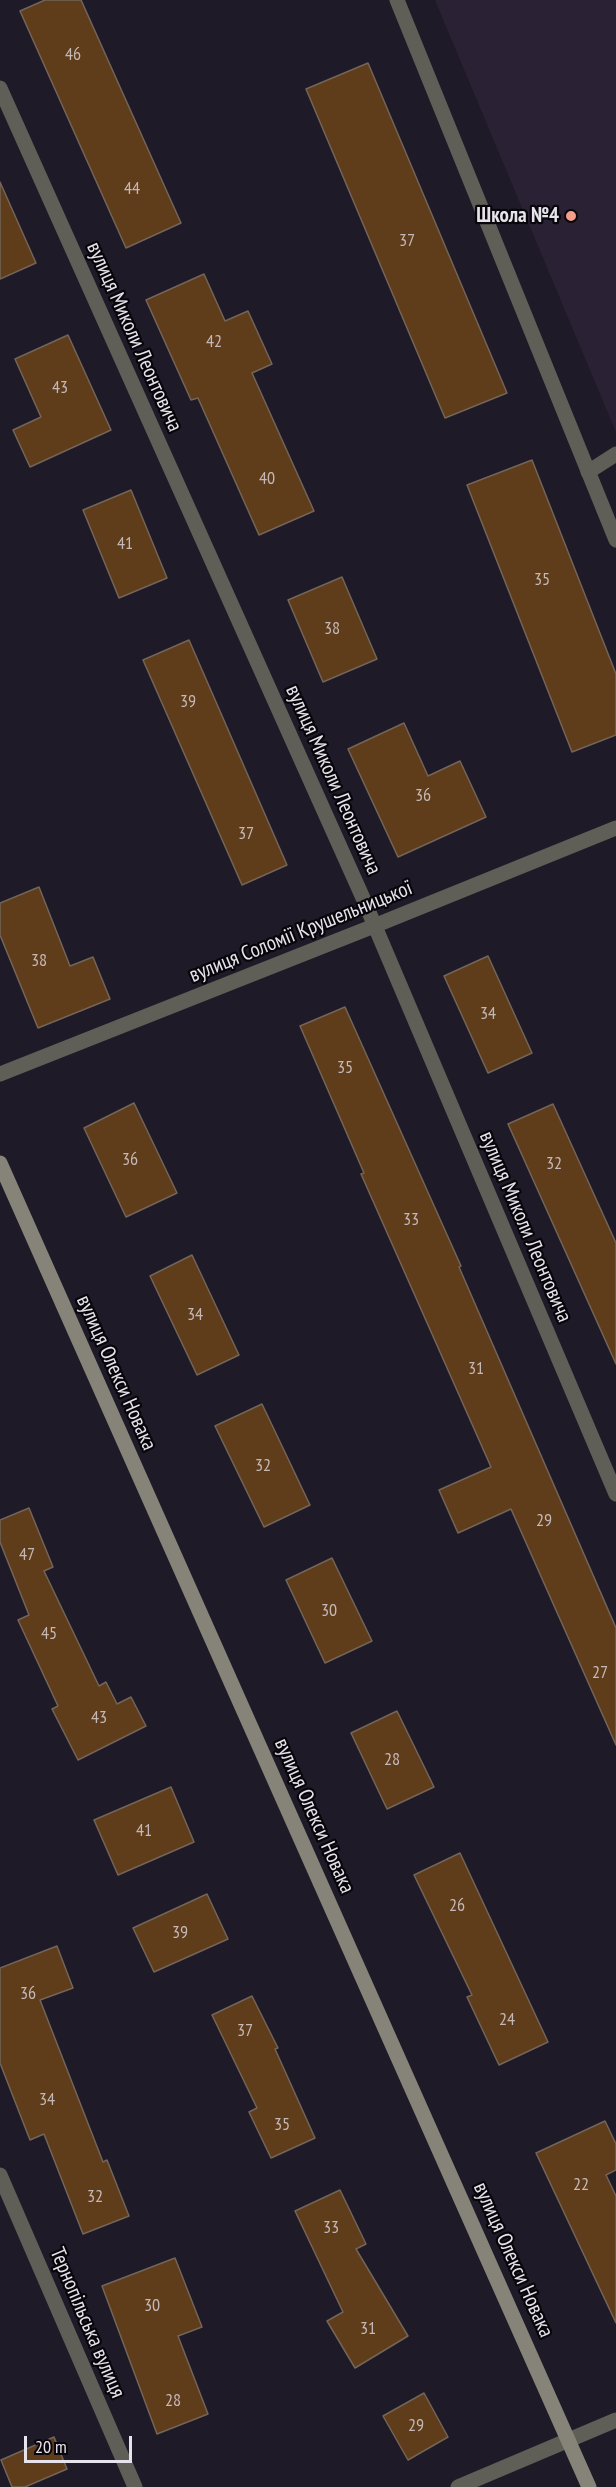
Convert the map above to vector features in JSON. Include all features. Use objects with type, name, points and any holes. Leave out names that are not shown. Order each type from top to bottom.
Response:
[{"type":"main road","name":"вулиця Олекси Новака","points":[[0,1163],[570,2439],[589,2487]]},
{"type":"street","points":[[397,0],[616,540]]},
{"type":"street","name":"вулиця Миколи Леонтовича","points":[[0,88],[374,926],[616,1494]]},
{"type":"street","points":[[588,472],[616,454]]},
{"type":"street","name":"вулиця Соломії Крушельницької","points":[[0,1074],[616,828]]},
{"type":"street","name":"Тернопільська вулиця","points":[[0,2175],[135,2487]]},
{"type":"street","points":[[458,2487],[616,2420]]},
{"type":"shaded area","name":"Школа №4","points":[[435,0],[616,0],[616,432]]},
{"type":"building","points":[[45,0],[81,0],[181,223],[126,248],[20,11]]},
{"type":"building","points":[[368,63],[507,393],[445,418],[306,89]]},
{"type":"building","points":[[0,182],[36,263],[0,279]]},
{"type":"building","points":[[204,274],[225,321],[248,311],[272,364],[252,373],[314,511],[259,535],[198,398],[191,400],[146,300]]},
{"type":"building","points":[[68,335],[111,430],[30,467],[13,430],[41,417],[15,359]]},
{"type":"building","points":[[532,460],[616,674],[616,735],[572,752],[467,485]]},
{"type":"building","points":[[131,490],[167,578],[119,598],[83,510]]},
{"type":"building","points":[[342,577],[377,659],[323,682],[288,600]]},
{"type":"building","points":[[189,640],[287,865],[242,885],[143,660]]},
{"type":"building","points":[[404,723],[428,776],[460,761],[486,817],[398,857],[348,749]]},
{"type":"building","points":[[39,887],[70,966],[93,957],[110,999],[38,1028],[0,935],[0,903]]},
{"type":"building","points":[[488,956],[532,1053],[488,1073],[444,976]]},
{"type":"building","points":[[345,1007],[461,1266],[459,1267],[616,1628],[616,1745],[511,1509],[458,1533],[439,1490],[491,1467],[361,1174],[364,1173],[300,1026]]},
{"type":"building","points":[[134,1103],[177,1193],[126,1217],[84,1128]]},
{"type":"building","points":[[553,1104],[616,1243],[616,1364],[508,1124]]},
{"type":"building","points":[[192,1255],[239,1355],[197,1375],[150,1276]]},
{"type":"building","points":[[262,1404],[310,1505],[264,1527],[215,1426]]},
{"type":"building","points":[[29,1508],[53,1567],[44,1571],[99,1686],[106,1682],[117,1704],[131,1697],[146,1726],[78,1760],[52,1709],[58,1706],[18,1620],[29,1615],[0,1542],[0,1520]]},
{"type":"building","points":[[332,1558],[372,1641],[325,1663],[286,1580]]},
{"type":"building","points":[[397,1711],[434,1787],[387,1809],[351,1733]]},
{"type":"building","points":[[171,1787],[194,1842],[118,1875],[94,1820]]},
{"type":"building","points":[[460,1853],[548,2042],[499,2065],[467,1997],[472,1995],[414,1875]]},
{"type":"building","points":[[207,1894],[228,1939],[154,1972],[133,1928]]},
{"type":"building","points":[[57,1946],[73,1988],[40,2000],[103,2162],[107,2160],[129,2216],[83,2234],[44,2134],[30,2140],[0,2063],[0,1968]]},
{"type":"building","points":[[252,1996],[278,2048],[275,2049],[315,2138],[271,2158],[249,2112],[257,2108],[212,2015]]},
{"type":"building","points":[[605,2121],[616,2144],[616,2170],[606,2175],[616,2196],[616,2323],[536,2153]]},
{"type":"building","points":[[340,2190],[366,2244],[356,2249],[408,2336],[355,2368],[327,2321],[343,2312],[295,2211]]},
{"type":"building","points":[[175,2258],[202,2327],[178,2336],[208,2414],[157,2434],[102,2286]]},
{"type":"building","points":[[424,2393],[448,2437],[408,2460],[383,2416]]},
{"type":"building","points":[[54,2437],[67,2469],[25,2487],[12,2487],[1,2460]]},
{"type":"place","name":"Школа №4","points":[[571,216]]}]
